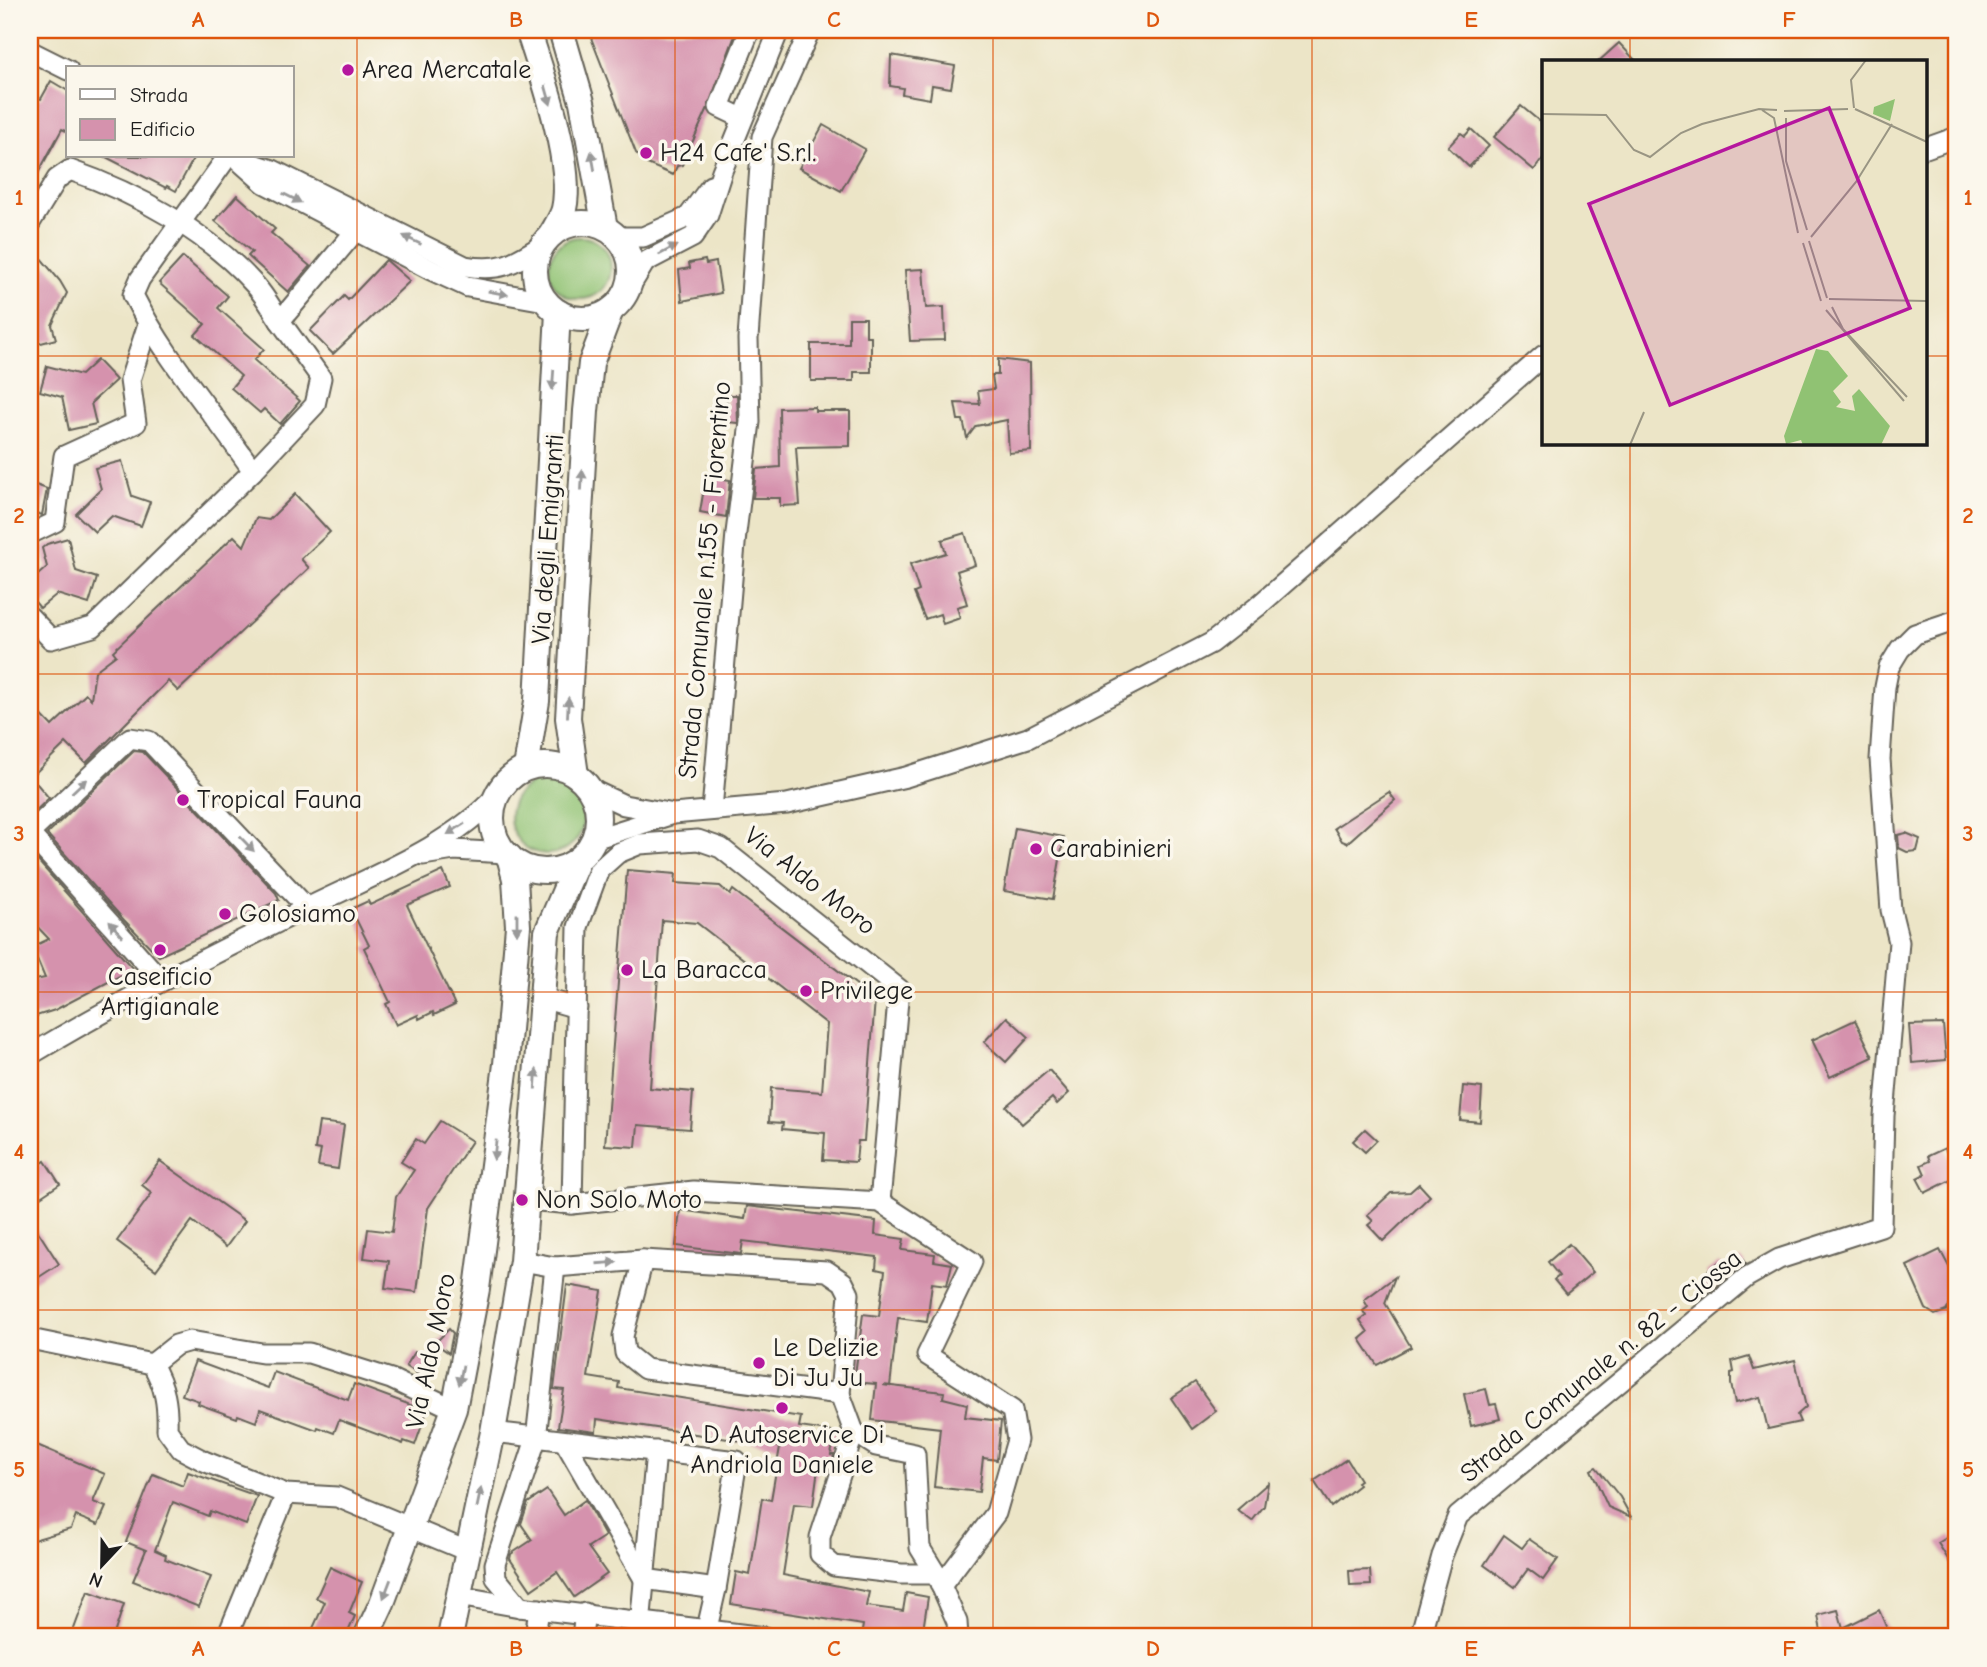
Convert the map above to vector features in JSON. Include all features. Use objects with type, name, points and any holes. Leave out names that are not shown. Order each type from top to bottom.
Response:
[{"type":"main road","name":"Via degli Emigranti","points":[[526,768],[537,701],[551,307],[534,274],[547,239],[564,209],[565,184],[556,124],[528,30]]},
{"type":"main road","name":"Via degli Emigranti","points":[[561,30],[582,102],[611,233],[627,251],[631,266],[630,283],[617,304],[591,363],[586,411],[568,721],[583,782]]},
{"type":"main road","points":[[547,239],[578,223],[611,233]]},
{"type":"main road","points":[[551,307],[585,319],[617,304]]},
{"type":"main road","points":[[450,1637],[493,1432],[522,1261],[547,932],[578,860],[594,839],[598,823],[597,805],[583,782],[561,767],[543,765],[526,768],[514,774],[498,794],[493,825],[497,840],[507,855],[521,865],[550,871],[578,860]]},
{"type":"main road","name":"Via Aldo Moro","points":[[366,1637],[411,1527],[454,1409],[477,1289],[506,1064],[518,926],[515,879],[507,855]]},
{"type":"street","points":[[742,118],[719,107],[750,30]]},
{"type":"street","points":[[617,304],[645,262],[693,237],[708,215],[742,118],[779,30]]},
{"type":"street","name":"Strada Comunale n.155 - Fiorentino","points":[[712,810],[736,533],[750,422],[748,340],[762,137],[810,30]]},
{"type":"street","points":[[30,51],[66,69]]},
{"type":"street","points":[[1927,148],[1957,137]]},
{"type":"street","points":[[231,158],[180,222],[140,279],[133,295],[148,324],[253,471]]},
{"type":"street","points":[[233,158],[264,183],[465,266],[487,269],[509,266],[547,239]]},
{"type":"street","points":[[30,223],[57,179],[70,170],[180,222],[213,247],[256,286],[321,378],[314,405],[253,471],[93,627],[51,639],[30,617]]},
{"type":"street","points":[[611,233],[643,237],[688,218],[722,171]]},
{"type":"street","points":[[361,224],[468,287],[551,307]]},
{"type":"street","points":[[280,321],[361,224]]},
{"type":"street","points":[[30,534],[55,522],[64,456],[136,423],[130,380],[148,324]]},
{"type":"street","points":[[594,839],[673,814],[787,804],[906,777],[1028,738],[1211,643],[1257,607],[1542,357]]},
{"type":"street","name":"Strada Comunale n. 82 - Ciossa","points":[[1420,1637],[1442,1556],[1458,1516],[1747,1277],[1779,1259],[1881,1226],[1884,1116],[1899,942],[1891,910],[1880,759],[1885,687],[1894,658],[1915,635],[1957,620]]},
{"type":"street","points":[[161,980],[30,833],[130,737],[149,741],[307,908]]},
{"type":"street","points":[[583,782],[624,805],[673,814]]},
{"type":"street","points":[[30,1055],[114,1004],[408,858],[480,814],[498,794]]},
{"type":"street","name":"Via Aldo Moro","points":[[572,1204],[578,927],[600,870],[618,853],[640,844],[698,840],[721,848],[899,989],[880,1202]]},
{"type":"street","points":[[408,858],[454,850],[507,855]]},
{"type":"street","points":[[542,998],[577,1008]]},
{"type":"street","points":[[527,1200],[572,1204],[694,1191],[880,1202],[972,1262],[927,1355],[1012,1410],[1017,1440],[996,1513],[939,1580]]},
{"type":"street","points":[[522,1261],[555,1267],[643,1260],[827,1271],[843,1283],[849,1294],[840,1394],[854,1432],[876,1447],[915,1454],[920,1548],[939,1580],[957,1622],[958,1637]]},
{"type":"street","points":[[643,1260],[623,1336],[625,1353],[645,1368],[840,1394]]},
{"type":"street","points":[[536,1637],[529,1608],[496,1578],[495,1564],[536,1439],[555,1267]]},
{"type":"street","points":[[30,1339],[152,1364],[163,1382],[168,1405],[167,1430],[181,1448],[286,1494],[337,1497],[467,1551]]},
{"type":"street","points":[[152,1364],[176,1345],[190,1341],[262,1353],[309,1353],[391,1379],[454,1409]]},
{"type":"street","points":[[493,1432],[737,1461],[706,1633]]},
{"type":"street","points":[[854,1432],[820,1537],[820,1554],[834,1566],[939,1580]]},
{"type":"street","points":[[565,1442],[644,1578]]},
{"type":"street","points":[[639,1629],[656,1451]]},
{"type":"street","points":[[227,1637],[286,1494]]},
{"type":"street","points":[[644,1578],[716,1589]]},
{"type":"street","points":[[458,1596],[529,1608],[585,1613],[639,1629],[765,1637]]},
{"type":"street","points":[[582,1637],[585,1613]]},
{"type":"green space","points":[[580,237],[602,246],[611,268],[602,290],[580,299],[558,290],[549,268],[558,246]]},
{"type":"green space","points":[[547,780],[561,783],[573,791],[581,803],[584,817],[581,831],[573,843],[561,851],[547,854],[533,851],[521,843],[513,831],[510,817],[513,803],[521,791],[533,783]]},
{"type":"building","points":[[588,30],[737,30],[707,110],[682,165],[677,166],[673,175],[647,164],[636,153]]},
{"type":"building","points":[[1619,43],[1635,60],[1600,60]]},
{"type":"building","points":[[891,55],[955,66],[951,88],[932,85],[930,99],[902,94],[903,88],[890,86]]},
{"type":"building","points":[[51,81],[66,90],[66,131],[62,129],[30,188],[30,108],[36,97],[41,99]]},
{"type":"building","points":[[1521,106],[1542,123],[1542,160],[1534,170],[1494,137]]},
{"type":"building","points":[[823,125],[865,149],[841,191],[799,168]]},
{"type":"building","points":[[1471,129],[1489,146],[1469,167],[1448,147],[1461,133],[1465,136]]},
{"type":"building","points":[[108,158],[194,158],[176,191],[167,186],[166,188]]},
{"type":"building","points":[[237,195],[275,229],[271,233],[310,266],[288,292],[248,256],[252,252],[215,221]]},
{"type":"building","points":[[30,245],[67,293],[52,325],[56,339],[30,346]]},
{"type":"building","points":[[183,257],[228,296],[218,308],[264,349],[254,360],[300,401],[280,424],[264,409],[260,413],[231,388],[241,376],[195,335],[205,324],[159,283]]},
{"type":"building","points":[[386,260],[410,281],[333,354],[310,331],[344,296],[348,300]]},
{"type":"building","points":[[705,260],[706,264],[716,262],[721,293],[682,301],[679,270],[690,268],[689,263]]},
{"type":"building","points":[[923,269],[926,308],[944,307],[945,340],[910,341],[905,270]]},
{"type":"building","points":[[849,318],[866,318],[866,336],[871,336],[871,372],[854,372],[854,381],[811,381],[811,344],[849,344]]},
{"type":"building","points":[[998,359],[1030,363],[1031,451],[1009,453],[1007,420],[976,426],[967,438],[963,420],[958,420],[955,403],[980,404],[978,391],[994,389],[992,375],[998,375]]},
{"type":"building","points":[[97,360],[116,380],[91,403],[96,424],[69,430],[62,397],[40,391],[47,366],[81,375]]},
{"type":"building","points":[[727,395],[737,395],[738,423],[727,422]]},
{"type":"building","points":[[815,407],[815,411],[850,411],[850,446],[796,447],[800,505],[780,506],[780,498],[753,498],[756,469],[780,467],[779,408]]},
{"type":"building","points":[[122,461],[132,496],[150,502],[141,526],[112,516],[95,532],[76,514],[101,489],[95,468]]},
{"type":"building","points":[[706,476],[730,480],[726,517],[700,512]]},
{"type":"building","points":[[30,483],[47,489],[42,515],[30,511]]},
{"type":"building","points":[[295,494],[330,532],[301,559],[309,568],[178,691],[168,681],[86,763],[66,743],[31,777],[49,798],[30,816],[30,703],[52,726],[86,694],[91,699],[95,671],[116,655],[113,651],[234,536],[244,546],[256,518],[269,520]]},
{"type":"building","points":[[965,533],[975,565],[957,571],[967,604],[957,607],[960,618],[943,624],[940,614],[925,619],[914,593],[919,591],[910,564],[946,553],[942,540]]},
{"type":"building","points":[[68,538],[76,571],[97,578],[89,604],[57,594],[40,608],[30,596],[30,582],[47,567],[42,548]]},
{"type":"building","points":[[134,751],[143,752],[276,893],[279,900],[159,956],[47,834]]},
{"type":"building","points":[[1389,792],[1395,800],[1347,843],[1342,841],[1334,828]]},
{"type":"building","points":[[1015,828],[1064,837],[1053,899],[1004,891]]},
{"type":"building","points":[[1906,833],[1920,839],[1917,851],[1907,852],[1899,848],[1898,835]]},
{"type":"building","points":[[30,852],[133,969],[55,1010],[30,1018],[30,981],[45,978],[32,947],[49,939],[30,919]]},
{"type":"building","points":[[627,870],[676,874],[675,883],[720,886],[730,895],[733,890],[875,999],[864,1141],[858,1141],[856,1162],[823,1160],[825,1133],[782,1129],[783,1123],[769,1122],[771,1088],[822,1092],[827,1024],[697,923],[662,920],[650,1088],[693,1092],[690,1129],[638,1125],[636,1147],[605,1145]]},
{"type":"building","points":[[443,871],[450,887],[407,905],[455,1005],[434,1015],[433,1012],[419,1019],[418,1015],[396,1025],[386,1004],[390,1002],[364,948],[369,945],[351,909],[368,901],[370,905]]},
{"type":"building","points":[[1007,1017],[1029,1037],[1006,1062],[984,1042]]},
{"type":"building","points":[[1855,1020],[1873,1057],[1830,1077],[1812,1040]]},
{"type":"building","points":[[1943,1024],[1946,1060],[1912,1063],[1909,1025]]},
{"type":"building","points":[[1049,1070],[1069,1093],[1057,1104],[1052,1098],[1022,1124],[1006,1106]]},
{"type":"building","points":[[1463,1086],[1482,1088],[1480,1122],[1460,1120]]},
{"type":"building","points":[[440,1121],[472,1141],[428,1208],[417,1292],[385,1288],[389,1261],[364,1258],[368,1229],[392,1232],[396,1197],[414,1170],[401,1162],[416,1139],[424,1144]]},
{"type":"building","points":[[319,1122],[344,1125],[338,1169],[318,1166],[321,1150],[315,1149]]},
{"type":"building","points":[[1365,1129],[1377,1140],[1365,1152],[1353,1141]]},
{"type":"building","points":[[1945,1148],[1957,1177],[1925,1193],[1917,1178],[1925,1174],[1921,1165],[1930,1161],[1928,1156]]},
{"type":"building","points":[[45,1161],[60,1184],[30,1204],[30,1171]]},
{"type":"building","points":[[160,1161],[245,1221],[226,1247],[192,1221],[156,1270],[117,1241],[152,1193],[142,1185]]},
{"type":"building","points":[[1419,1184],[1430,1196],[1383,1241],[1368,1225],[1373,1221],[1367,1215],[1391,1193],[1410,1192]]},
{"type":"building","points":[[747,1206],[876,1221],[875,1235],[904,1239],[902,1250],[935,1254],[934,1261],[952,1264],[947,1285],[932,1283],[927,1322],[898,1318],[890,1386],[944,1392],[943,1398],[967,1404],[965,1417],[1001,1421],[997,1460],[983,1458],[979,1492],[934,1487],[940,1428],[872,1420],[876,1384],[854,1382],[863,1314],[879,1316],[885,1271],[876,1269],[877,1257],[743,1241],[741,1254],[676,1246],[680,1210],[745,1219]]},
{"type":"building","points":[[30,1219],[59,1264],[30,1283]]},
{"type":"building","points":[[1569,1244],[1593,1272],[1566,1294],[1554,1280],[1559,1276],[1548,1262]]},
{"type":"building","points":[[1940,1250],[1955,1278],[1952,1280],[1957,1298],[1946,1311],[1935,1315],[1926,1309],[1907,1266]]},
{"type":"building","points":[[1741,1258],[1746,1264],[1703,1297],[1699,1290],[1711,1281],[1706,1272],[1719,1262],[1726,1270]]},
{"type":"building","points":[[1395,1277],[1385,1303],[1411,1347],[1377,1365],[1360,1339],[1368,1332],[1360,1320],[1366,1316],[1363,1311],[1368,1307],[1364,1300]]},
{"type":"building","points":[[567,1285],[602,1291],[588,1377],[619,1382],[618,1388],[801,1417],[799,1427],[835,1432],[831,1455],[834,1455],[829,1470],[818,1468],[813,1506],[794,1504],[783,1575],[869,1592],[866,1606],[903,1611],[906,1593],[928,1597],[922,1637],[861,1637],[863,1625],[731,1604],[736,1572],[750,1575],[762,1498],[771,1500],[780,1447],[597,1419],[596,1432],[558,1427],[564,1390],[554,1389]]},
{"type":"building","points":[[449,1329],[453,1333],[449,1353],[435,1343]]},
{"type":"building","points":[[415,1352],[431,1361],[421,1376],[406,1366]]},
{"type":"building","points":[[1749,1356],[1754,1370],[1795,1360],[1806,1407],[1797,1415],[1800,1422],[1768,1429],[1760,1397],[1735,1403],[1731,1384],[1731,1373],[1734,1372],[1732,1361]]},
{"type":"building","points":[[195,1361],[268,1388],[274,1372],[348,1400],[354,1384],[427,1411],[415,1445],[404,1441],[403,1444],[339,1420],[334,1433],[318,1427],[317,1430],[260,1409],[256,1422],[238,1415],[237,1418],[198,1404],[199,1401],[182,1395]]},
{"type":"building","points":[[1195,1382],[1216,1411],[1192,1429],[1171,1398]]},
{"type":"building","points":[[1486,1389],[1490,1405],[1496,1404],[1500,1419],[1471,1426],[1464,1394]]},
{"type":"building","points":[[30,1442],[105,1474],[93,1502],[106,1507],[98,1525],[76,1516],[71,1529],[30,1541]]},
{"type":"building","points":[[1347,1459],[1360,1480],[1357,1482],[1359,1485],[1331,1507],[1314,1481]]},
{"type":"building","points":[[1596,1467],[1620,1497],[1631,1517],[1608,1507],[1591,1470]]},
{"type":"building","points":[[188,1472],[257,1496],[246,1525],[210,1511],[208,1516],[173,1502],[155,1550],[166,1555],[165,1559],[211,1577],[199,1607],[133,1581],[146,1550],[126,1542],[153,1474],[183,1486]]},
{"type":"building","points":[[1268,1483],[1264,1506],[1252,1521],[1237,1510]]},
{"type":"building","points":[[547,1490],[564,1515],[585,1500],[605,1536],[588,1547],[607,1574],[574,1597],[557,1572],[531,1590],[510,1559],[511,1554],[532,1540],[521,1524],[528,1503]]},
{"type":"building","points":[[1504,1535],[1522,1548],[1529,1539],[1558,1559],[1543,1580],[1528,1569],[1515,1587],[1484,1565]]},
{"type":"building","points":[[1951,1535],[1957,1544],[1957,1574],[1938,1543]]},
{"type":"building","points":[[330,1567],[362,1582],[349,1613],[355,1616],[346,1637],[309,1637],[325,1602],[316,1598]]},
{"type":"building","points":[[1370,1570],[1371,1585],[1350,1586],[1349,1571]]},
{"type":"building","points":[[88,1591],[124,1604],[113,1637],[71,1637]]},
{"type":"building","points":[[1838,1610],[1843,1628],[1879,1610],[1888,1631],[1874,1637],[1822,1637],[1818,1615]]},
{"type":"place","name":"Area Mercatale","points":[[348,70]]},
{"type":"place","name":"H24 Cafe' S.r.l.","points":[[646,153]]},
{"type":"place","name":"Tropical Fauna","points":[[183,800]]},
{"type":"place","name":"Carabinieri","points":[[1036,849]]},
{"type":"place","name":"Golosiamo","points":[[225,914]]},
{"type":"place","name":"Caseificio Artigianale","points":[[160,950]]},
{"type":"place","name":"La Baracca","points":[[627,970]]},
{"type":"place","name":"Privilege","points":[[806,991]]},
{"type":"place","name":"Non Solo Moto","points":[[522,1200]]},
{"type":"place","name":"Le Delizie Di Ju Ju","points":[[759,1363]]},
{"type":"place","name":"A D Autoservice Di Andriola Daniele","points":[[782,1408]]}]
